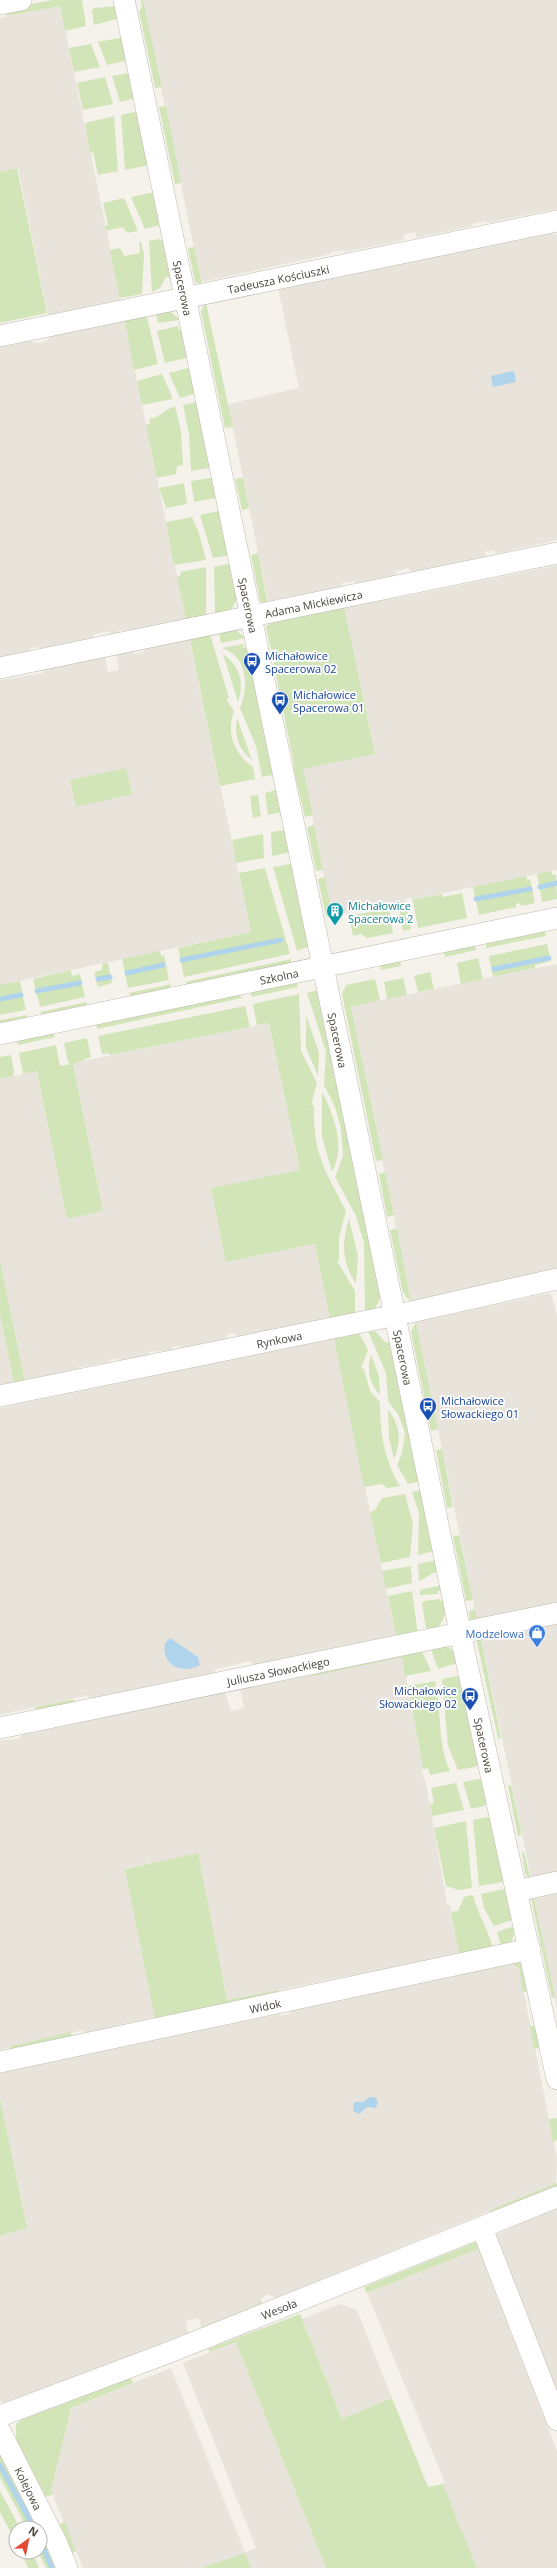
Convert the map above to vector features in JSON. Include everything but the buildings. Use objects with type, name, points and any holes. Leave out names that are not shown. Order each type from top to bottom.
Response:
[{"type":"street","points":[[0,4],[21,0]]},
{"type":"street","name":"Spacerowa","points":[[124,0],[460,1632],[557,2079]]},
{"type":"street","name":"Tadeusza Kościuszki","points":[[0,336],[557,221]]},
{"type":"street","name":"Adama Mickiewicza","points":[[0,668],[557,553]]},
{"type":"street","name":"Szkolna","points":[[0,1034],[557,918]]},
{"type":"street","name":"Rynkowa","points":[[0,1396],[557,1279]]},
{"type":"street","name":"Juliusza Słowackiego","points":[[0,1728],[557,1613]]},
{"type":"street","points":[[517,1891],[557,1882]]},
{"type":"street","name":"Widok","points":[[0,2062],[530,1949]]},
{"type":"street","name":"Wesoła","points":[[0,2416],[159,2356],[557,2197]]},
{"type":"street","points":[[482,2228],[557,2420]]},
{"type":"street","name":"Kolejowa","points":[[0,2431],[57,2544],[67,2568]]},
{"type":"shaded area","points":[[143,0],[557,0],[557,209],[486,223],[485,221],[472,224],[472,226],[419,237],[416,237],[415,232],[403,235],[404,240],[346,252],[342,250],[330,252],[331,254],[201,282]]},
{"type":"shaded area","points":[[60,5],[121,300],[48,315],[18,168],[0,172],[0,18]]},
{"type":"shaded area","points":[[553,231],[554,235],[557,234],[557,540],[496,554],[495,550],[485,552],[486,557],[412,573],[408,568],[397,571],[394,576],[357,583],[354,581],[343,583],[340,587],[268,601],[228,404],[299,388],[278,288]]},
{"type":"shaded area","points":[[125,322],[186,619],[132,631],[120,630],[118,633],[113,635],[108,631],[95,634],[91,639],[41,649],[37,647],[30,648],[28,652],[0,658],[0,347],[30,341],[36,343],[46,341],[51,336]]},
{"type":"shaded area","points":[[557,565],[557,870],[415,899],[414,897],[405,899],[405,901],[332,916],[303,769],[375,753],[344,606],[408,596]]},
{"type":"shaded area","points":[[189,638],[251,932],[0,985],[0,680],[43,673],[45,668],[69,663],[72,665],[71,662],[105,655],[108,672],[119,670],[116,653],[131,650],[134,654],[143,652],[147,647]]},
{"type":"shaded area","points":[[557,964],[557,1272],[411,1302],[351,1006]]},
{"type":"shaded area","points":[[269,1023],[300,1170],[211,1189],[227,1262],[315,1244],[330,1318],[238,1337],[234,1333],[227,1334],[226,1339],[183,1348],[180,1346],[172,1347],[173,1350],[149,1352],[148,1355],[121,1361],[118,1358],[110,1360],[109,1363],[79,1367],[79,1370],[25,1381],[0,1261],[0,1079],[37,1071],[67,1219],[103,1211],[73,1063]]},
{"type":"shaded area","points":[[550,1293],[557,1316],[557,1602],[477,1619],[416,1322]]},
{"type":"shaded area","points":[[0,1315],[14,1383],[0,1386]]},
{"type":"shaded area","points":[[334,1338],[396,1636],[254,1665],[249,1661],[216,1669],[213,1674],[90,1699],[88,1695],[0,1715],[0,1408]]},
{"type":"shaded area","points":[[557,1623],[557,1877],[532,1882],[481,1638]]},
{"type":"shaded area","points":[[402,1657],[423,1769],[421,1769],[426,1783],[447,1904],[450,1906],[459,1954],[227,2000],[198,1854],[125,1868],[155,2017],[84,2033],[83,2030],[0,2050],[0,1740],[20,1738],[22,1735],[225,1692],[231,1711],[244,1708],[240,1689]]},
{"type":"shaded area","points":[[557,1889],[557,2008],[534,1896]]},
{"type":"shaded area","points":[[512,1964],[519,1968],[557,2158],[556,2184],[275,2298],[269,2294],[260,2299],[258,2305],[201,2327],[199,2318],[186,2321],[188,2333],[6,2404],[0,2401],[0,2236],[27,2228],[0,2098],[0,2073],[279,2014],[281,2016],[289,2014],[290,2011]]},
{"type":"shaded area","points":[[557,2208],[557,2400],[492,2236]]},
{"type":"shaded area","points":[[478,2249],[557,2451],[557,2568],[477,2568],[443,2484],[445,2483],[367,2293]]},
{"type":"shaded area","points":[[340,2304],[357,2310],[392,2398],[342,2419],[302,2319]]},
{"type":"shaded area","points":[[236,2342],[326,2568],[251,2568],[245,2553],[201,2568],[83,2568],[51,2491],[71,2408],[171,2368],[245,2552],[256,2548],[183,2363]]},
{"type":"green space","points":[[52,0],[82,0],[86,26],[65,31],[60,6],[7,16],[6,9]]},
{"type":"green space","points":[[141,0],[143,0],[162,87],[155,88],[139,11],[142,7]]},
{"type":"green space","points":[[117,6],[120,18],[94,25],[92,11],[94,8]]},
{"type":"green space","points":[[124,37],[129,60],[107,65],[98,42]]},
{"type":"green space","points":[[91,44],[100,67],[74,72],[69,48]]},
{"type":"green space","points":[[128,73],[131,74],[136,98],[120,102],[112,76]]},
{"type":"green space","points":[[105,77],[113,104],[83,110],[77,83]]},
{"type":"green space","points":[[166,106],[181,183],[175,184],[159,107]]},
{"type":"green space","points":[[139,111],[150,165],[125,170],[121,115]]},
{"type":"green space","points":[[114,116],[118,171],[98,175],[93,152],[90,153],[85,123]]},
{"type":"green space","points":[[17,168],[47,313],[0,323],[0,172]]},
{"type":"green space","points":[[155,192],[160,225],[145,229],[131,197]]},
{"type":"green space","points":[[124,198],[138,231],[127,233],[123,227],[106,231],[105,226],[108,225],[103,203]]},
{"type":"green space","points":[[158,239],[166,242],[171,278],[166,277],[160,288],[152,292],[149,241]]},
{"type":"green space","points":[[139,242],[141,242],[144,254],[142,294],[120,298],[110,250],[120,248],[124,256],[140,253]]},
{"type":"green space","points":[[194,247],[202,285],[195,282],[188,248]]},
{"type":"green space","points":[[206,303],[233,427],[225,428],[201,311]]},
{"type":"green space","points":[[169,310],[180,320],[158,323],[155,311]]},
{"type":"green space","points":[[146,313],[158,364],[134,370],[125,322],[100,326],[100,324]]},
{"type":"green space","points":[[178,326],[179,330],[184,329],[190,357],[165,363],[157,331]]},
{"type":"green space","points":[[192,367],[197,390],[193,394],[180,398],[169,373]]},
{"type":"green space","points":[[162,374],[173,399],[142,405],[137,381]]},
{"type":"green space","points":[[195,402],[200,404],[211,465],[209,468],[191,471],[189,434],[183,405]]},
{"type":"green space","points":[[175,406],[181,431],[183,465],[177,466],[176,474],[157,478],[146,425],[150,424],[149,419],[157,417]]},
{"type":"green space","points":[[211,478],[215,480],[216,498],[194,502],[191,481]]},
{"type":"green space","points":[[243,478],[249,508],[242,510],[235,479]]},
{"type":"green space","points":[[184,483],[187,504],[166,508],[159,488]]},
{"type":"green space","points":[[219,511],[231,555],[213,558],[200,515]]},
{"type":"green space","points":[[192,517],[199,533],[206,560],[174,565],[166,522]]},
{"type":"green space","points":[[258,553],[268,605],[260,601],[251,555]]},
{"type":"green space","points":[[232,563],[237,599],[231,610],[215,613],[214,567]]},
{"type":"green space","points":[[206,567],[206,615],[186,619],[177,577],[181,575],[180,572]]},
{"type":"green space","points":[[344,606],[375,754],[303,769],[313,815],[305,817],[293,767],[294,765],[273,660],[279,659],[277,649],[271,650],[266,627],[272,621]]},
{"type":"green space","points":[[218,629],[235,630],[246,638],[221,643]]},
{"type":"green space","points":[[209,631],[229,698],[226,699],[234,711],[231,727],[233,742],[241,756],[253,767],[255,779],[220,786],[189,635]]},
{"type":"green space","points":[[243,644],[244,648],[250,647],[273,775],[262,777],[256,746],[240,708],[245,691],[244,674],[241,665],[231,652],[222,648]]},
{"type":"green space","points":[[223,654],[229,658],[237,669],[241,681],[238,702]]},
{"type":"green space","points":[[237,718],[252,760],[243,751],[238,741],[236,730]]},
{"type":"green space","points":[[126,768],[132,794],[76,807],[70,780]]},
{"type":"green space","points":[[276,790],[281,812],[268,815],[265,793]]},
{"type":"green space","points":[[258,795],[261,816],[253,818],[250,796]]},
{"type":"green space","points":[[314,825],[323,870],[316,871],[307,827]]},
{"type":"green space","points":[[284,830],[292,852],[272,856],[271,832]]},
{"type":"green space","points":[[263,834],[264,858],[236,863],[232,840]]},
{"type":"green space","points":[[294,863],[310,946],[297,951],[273,867]]},
{"type":"green space","points":[[265,868],[290,954],[184,977],[178,948],[251,932],[239,873]]},
{"type":"green space","points":[[551,871],[552,875],[556,874],[557,899],[542,902],[537,874]]},
{"type":"green space","points":[[526,876],[527,880],[530,879],[535,903],[521,906],[520,903],[516,904],[516,907],[479,915],[473,887]]},
{"type":"green space","points":[[325,877],[332,916],[326,917],[318,879]]},
{"type":"green space","points":[[462,893],[467,918],[418,928],[412,897],[415,899],[442,894],[443,897]]},
{"type":"green space","points":[[405,901],[411,929],[403,931],[398,903]]},
{"type":"green space","points":[[389,908],[393,933],[367,938],[361,934],[353,936],[349,916]]},
{"type":"green space","points":[[545,931],[546,936],[486,948],[486,943]]},
{"type":"green space","points":[[547,944],[551,961],[535,965],[535,968],[493,977],[489,956]]},
{"type":"green space","points":[[475,945],[476,950],[445,957],[444,952]]},
{"type":"green space","points":[[160,951],[161,956],[164,955],[169,980],[128,988],[122,959]]},
{"type":"green space","points":[[478,958],[483,979],[461,984],[457,963]]},
{"type":"green space","points":[[291,959],[291,964],[188,985],[185,982]]},
{"type":"green space","points":[[400,961],[401,966],[381,970],[380,965]]},
{"type":"green space","points":[[108,963],[112,983],[98,987],[94,972],[102,970],[102,964]]},
{"type":"green space","points":[[71,970],[72,976],[80,974],[85,997],[40,1007],[33,979]]},
{"type":"green space","points":[[430,972],[434,989],[418,992],[414,976]]},
{"type":"green space","points":[[403,978],[407,995],[387,999],[384,982]]},
{"type":"green space","points":[[375,979],[380,1000],[351,1007],[383,1160],[376,1161],[342,994],[346,985]]},
{"type":"green space","points":[[296,980],[298,987],[252,997],[250,992]]},
{"type":"green space","points":[[20,981],[26,1010],[0,1015],[0,985]]},
{"type":"green space","points":[[171,984],[170,989],[131,997],[129,993]]},
{"type":"green space","points":[[319,990],[381,1296],[375,1309],[365,1314],[364,1243],[356,1216],[335,1177],[343,1156],[341,1129],[335,1107],[324,1085],[326,1052],[307,993]]},
{"type":"green space","points":[[240,994],[242,998],[97,1029],[96,1024]]},
{"type":"green space","points":[[299,994],[301,1051],[317,1083],[311,1105],[314,1105],[314,1122],[318,1150],[326,1172],[346,1211],[339,1237],[339,1260],[337,1261],[355,1291],[355,1316],[330,1318],[315,1244],[226,1262],[211,1188],[300,1170],[269,1023],[257,1025],[253,1004]]},
{"type":"green space","points":[[86,1002],[87,1005],[43,1015],[40,1012]]},
{"type":"green space","points":[[245,1006],[250,1027],[110,1055],[109,1053],[102,1054],[98,1036]]},
{"type":"green space","points":[[27,1015],[27,1019],[0,1024],[0,1020]]},
{"type":"green space","points":[[306,1015],[319,1053],[318,1076],[306,1048]]},
{"type":"green space","points":[[53,1032],[55,1037],[18,1045],[17,1041]]},
{"type":"green space","points":[[87,1038],[91,1057],[73,1064],[103,1211],[67,1219],[37,1071],[23,1074],[19,1053],[56,1045],[60,1066],[71,1064],[68,1062],[64,1043]]},
{"type":"green space","points":[[11,1055],[14,1072],[13,1076],[0,1079],[0,1057]]},
{"type":"green space","points":[[322,1092],[331,1111],[337,1132],[338,1153],[332,1172],[322,1137]]},
{"type":"green space","points":[[385,1172],[394,1215],[387,1217],[379,1174]]},
{"type":"green space","points":[[349,1219],[358,1256],[356,1284],[348,1268],[344,1252],[346,1228]]},
{"type":"green space","points":[[397,1229],[411,1302],[403,1293],[390,1230]]},
{"type":"green space","points":[[0,1261],[25,1381],[14,1383],[0,1315]]},
{"type":"green space","points":[[416,1322],[438,1429],[431,1431],[411,1332]]},
{"type":"green space","points":[[368,1331],[376,1332],[386,1343],[391,1341],[421,1481],[408,1484],[397,1465],[402,1453],[405,1433],[398,1414],[388,1401],[386,1373]]},
{"type":"green space","points":[[359,1333],[368,1350],[361,1368],[364,1369],[370,1391],[380,1402],[384,1446],[390,1466],[400,1486],[387,1488],[382,1484],[364,1487],[334,1338]]},
{"type":"green space","points":[[371,1355],[379,1376],[380,1395],[371,1381],[369,1366]]},
{"type":"green space","points":[[388,1409],[395,1421],[399,1439],[397,1452],[394,1459],[389,1438]]},
{"type":"green space","points":[[442,1449],[453,1507],[447,1508],[436,1450]]},
{"type":"green space","points":[[423,1490],[435,1551],[418,1555],[419,1514],[412,1492]]},
{"type":"green space","points":[[405,1494],[413,1524],[410,1557],[381,1563],[370,1512],[375,1510],[382,1498]]},
{"type":"green space","points":[[459,1535],[473,1600],[466,1601],[453,1536]]},
{"type":"green space","points":[[437,1560],[439,1570],[419,1581],[418,1564]]},
{"type":"green space","points":[[411,1566],[412,1583],[386,1589],[382,1571]]},
{"type":"green space","points":[[442,1585],[443,1590],[438,1591],[438,1594],[420,1595],[420,1590]]},
{"type":"green space","points":[[412,1591],[418,1635],[396,1636],[388,1596]]},
{"type":"green space","points":[[440,1599],[440,1601],[445,1600],[443,1620],[433,1631],[427,1634],[422,1604],[424,1601]]},
{"type":"green space","points":[[557,1602],[557,1606],[470,1622],[469,1611],[475,1609],[477,1619]]},
{"type":"green space","points":[[476,1638],[481,1639],[501,1738],[498,1738]]},
{"type":"green space","points":[[429,1644],[448,1647],[455,1653],[461,1662],[438,1669]]},
{"type":"green space","points":[[420,1647],[431,1671],[405,1676],[402,1657],[314,1676],[313,1674]]},
{"type":"green space","points":[[463,1675],[482,1762],[475,1767],[458,1770],[448,1746],[442,1679]]},
{"type":"green space","points":[[435,1681],[441,1738],[450,1771],[430,1775],[428,1768],[423,1769],[408,1686]]},
{"type":"green space","points":[[73,1699],[74,1703],[36,1710],[35,1707]]},
{"type":"green space","points":[[478,1779],[486,1781],[489,1802],[484,1806],[471,1809],[463,1782]]},
{"type":"green space","points":[[456,1783],[464,1810],[432,1816],[430,1804],[434,1803],[431,1788]]},
{"type":"green space","points":[[511,1785],[521,1831],[521,1835],[518,1836],[508,1786]]},
{"type":"green space","points":[[487,1817],[491,1818],[506,1877],[502,1882],[479,1886],[473,1820]]},
{"type":"green space","points":[[466,1821],[472,1888],[459,1890],[446,1886],[434,1828]]},
{"type":"green space","points":[[522,1852],[524,1852],[532,1884],[525,1873]]},
{"type":"green space","points":[[198,1853],[227,2000],[278,1990],[280,1997],[156,2023],[125,1869]]},
{"type":"green space","points":[[504,1889],[510,1891],[515,1919],[494,1926],[484,1908],[481,1894]]},
{"type":"green space","points":[[473,1895],[494,1951],[371,1977],[370,1972],[459,1954],[451,1912],[458,1911],[464,1897]]},
{"type":"green space","points":[[534,1897],[555,1997],[552,1998],[531,1898]]},
{"type":"green space","points":[[511,1927],[516,1929],[511,1943],[502,1949],[497,1932]]},
{"type":"green space","points":[[519,1962],[523,1965],[528,1991],[523,1992],[519,1968],[512,1964],[462,1975],[462,1973]]},
{"type":"green space","points":[[536,2025],[542,2047],[534,2049],[530,2026]]},
{"type":"green space","points":[[71,2032],[72,2039],[10,2054],[9,2048],[12,2046]]},
{"type":"green space","points":[[0,2098],[27,2228],[0,2236]]},
{"type":"green space","points":[[557,2118],[557,2140],[553,2142],[549,2119]]},
{"type":"green space","points":[[557,2183],[557,2189],[492,2214],[490,2210]]},
{"type":"green space","points":[[476,2242],[481,2244],[488,2269],[486,2270],[478,2249],[367,2293],[364,2287]]},
{"type":"green space","points":[[260,2299],[263,2307],[202,2330],[201,2327],[258,2305]]},
{"type":"green space","points":[[300,2314],[342,2419],[392,2398],[428,2487],[443,2484],[477,2568],[326,2568],[236,2342],[210,2352],[208,2349]]},
{"type":"green space","points":[[131,2378],[133,2383],[71,2408],[51,2491],[53,2494],[46,2497],[16,2439],[16,2424],[21,2420]]},
{"type":"green space","points":[[3,2454],[35,2520],[23,2520],[0,2477],[0,2456]]},
{"type":"green space","points":[[0,2491],[16,2520],[8,2520],[8,2528],[0,2512]]},
{"type":"green space","points":[[65,2522],[76,2551],[73,2553],[60,2524]]},
{"type":"green space","points":[[48,2545],[59,2568],[46,2568],[42,2560],[48,2560]]},
{"type":"green space","points":[[245,2553],[251,2568],[201,2568]]},
{"type":"green space","points":[[24,2560],[36,2560],[39,2568],[28,2568]]},
{"type":"water","points":[[514,371],[516,382],[493,387],[491,376]]},
{"type":"water","points":[[170,1638],[198,1657],[200,1665],[186,1669],[174,1666],[166,1657],[165,1651],[165,1643]]},
{"type":"water","points":[[370,2097],[375,2097],[378,2101],[376,2108],[367,2107],[359,2114],[353,2111],[354,2102],[363,2102]]},
{"type":"waterway","points":[[540,887],[557,883]]},
{"type":"waterway","points":[[476,899],[530,889]]},
{"type":"waterway","points":[[182,960],[281,940]]},
{"type":"waterway","points":[[494,969],[549,958]]},
{"type":"waterway","points":[[127,973],[163,965]]},
{"type":"waterway","points":[[98,979],[110,977]]},
{"type":"waterway","points":[[37,991],[80,983]]},
{"type":"waterway","points":[[0,999],[21,995]]},
{"type":"waterway","points":[[0,2465],[30,2520]]},
{"type":"waterway","points":[[48,2559],[52,2568]]},
{"type":"place","name":"Michałowice Spacerowa 02","points":[[252,676]]},
{"type":"place","name":"Michałowice Spacerowa 01","points":[[280,715]]},
{"type":"place","name":"Michałowice Spacerowa 2","points":[[335,926]]},
{"type":"place","name":"Michałowice Słowackiego 01","points":[[428,1421]]},
{"type":"place","name":"Modzelowa","points":[[537,1648]]},
{"type":"place","name":"Michałowice Słowackiego 02","points":[[470,1711]]}]
